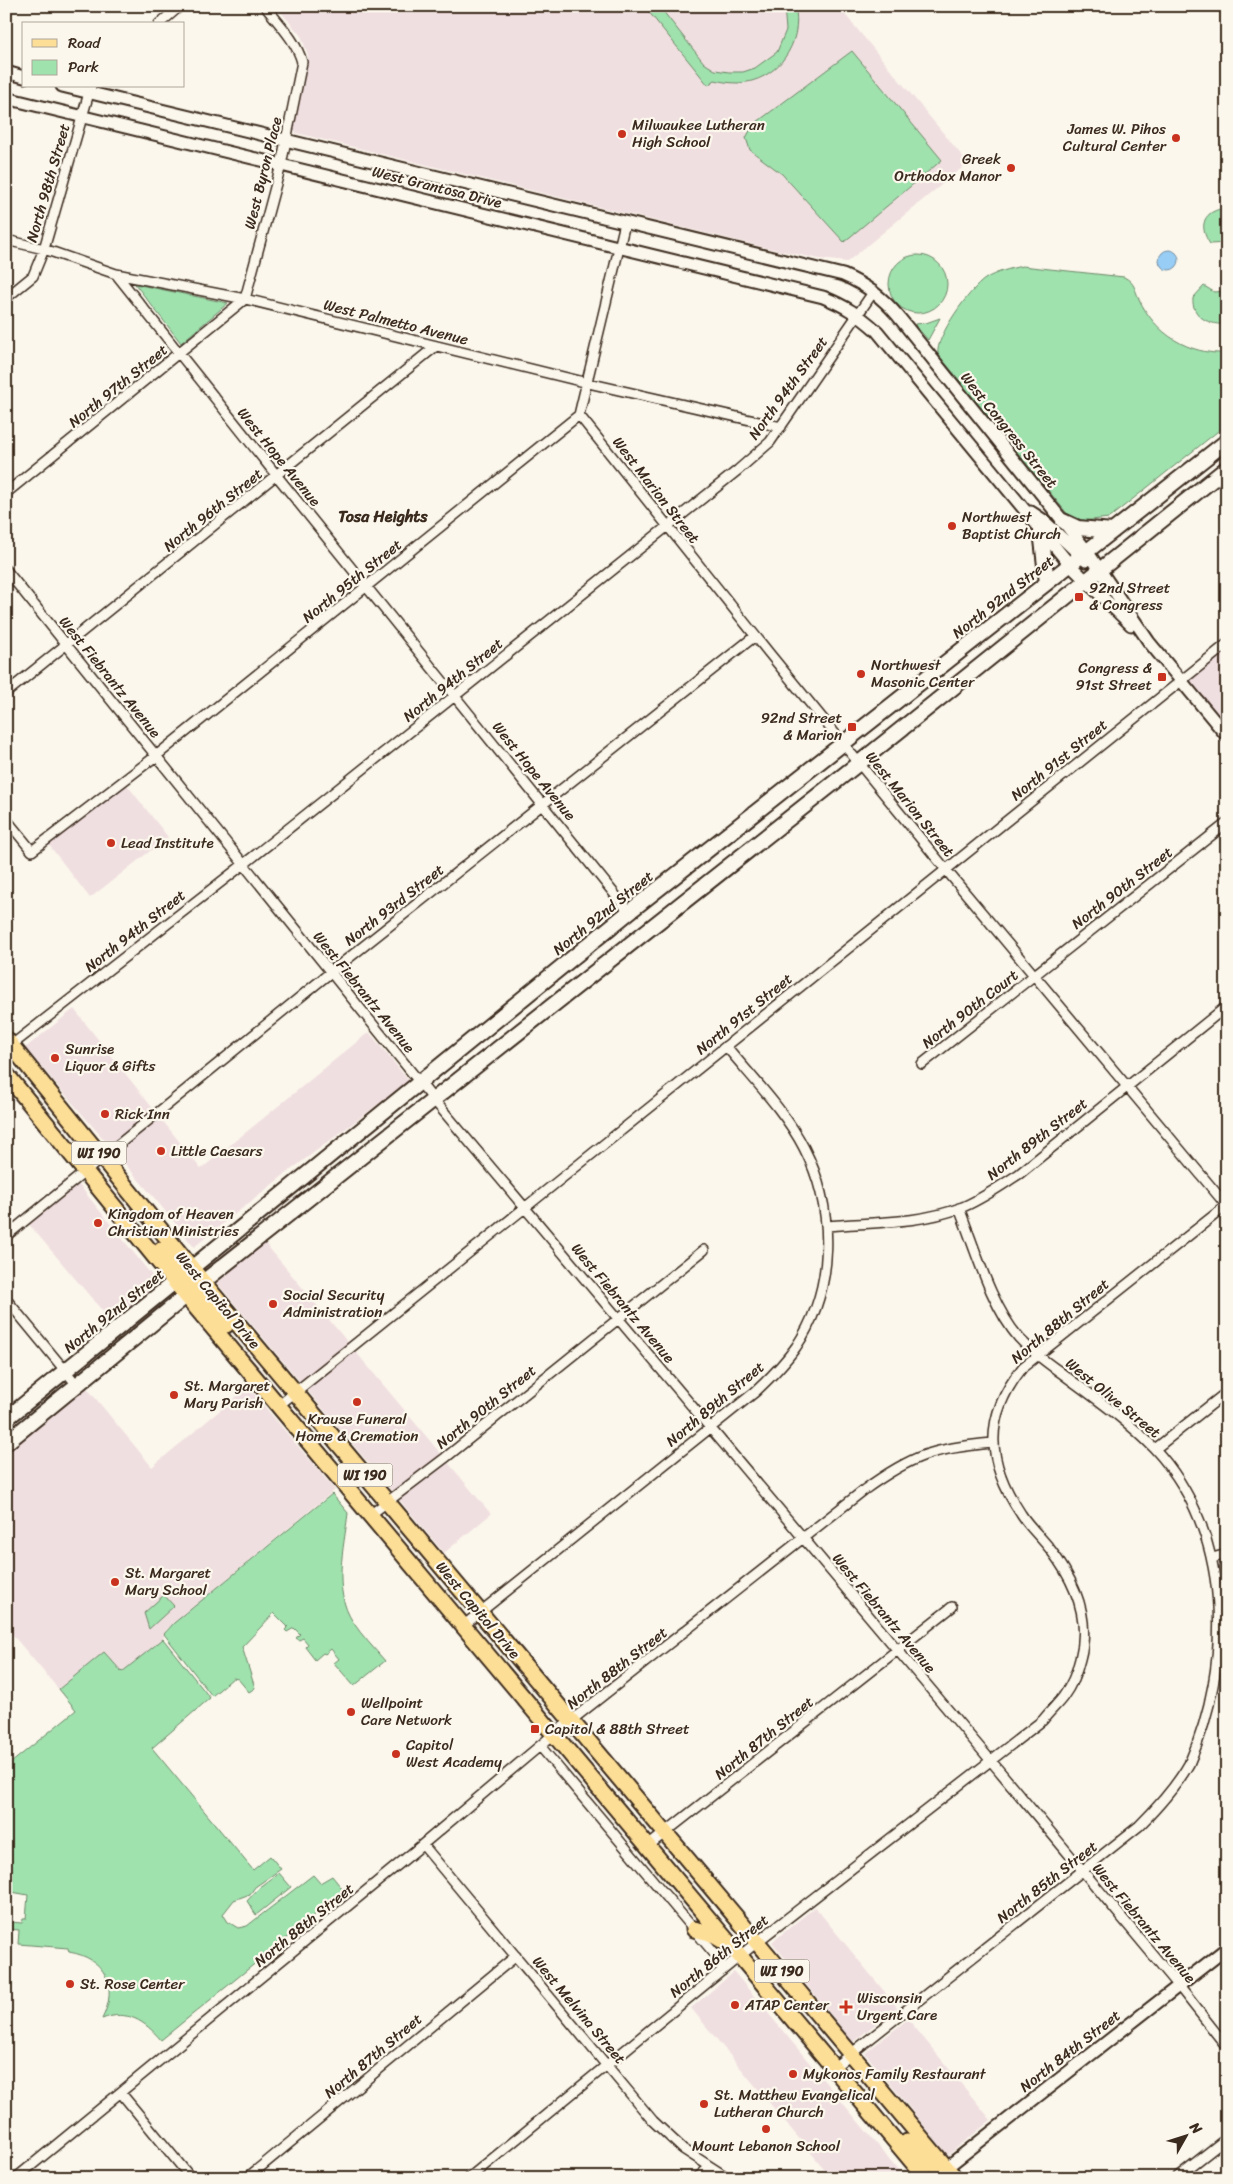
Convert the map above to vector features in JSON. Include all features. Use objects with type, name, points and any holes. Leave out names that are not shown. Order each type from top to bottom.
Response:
[{"type":"main road","name":"North 92nd Street","points":[[6,1419],[629,912],[1227,442]]},
{"type":"main road","points":[[6,1443],[194,1290],[860,763],[1227,468]]},
{"type":"main road","points":[[1063,521],[1078,528],[1113,531]]},
{"type":"main road","points":[[1041,531],[1047,583]]},
{"type":"main road","name":"West Capitol Drive","points":[[8,1045],[102,1157],[183,1275],[278,1406],[926,2178]]},
{"type":"main road","name":"West Capitol Drive","points":[[6,1074],[139,1238],[183,1275]]},
{"type":"main road","points":[[183,1275],[194,1282],[194,1290]]},
{"type":"main road","name":"West Capitol Drive","points":[[194,1290],[260,1350],[951,2172]]},
{"type":"main road","points":[[694,1929],[710,1934],[735,1951]]},
{"type":"main road","points":[[883,2126],[894,2130],[927,2161],[951,2172]]},
{"type":"street","points":[[161,22],[180,6]]},
{"type":"street","name":"West Byron Place","points":[[246,299],[281,165],[302,62],[300,52],[265,6]]},
{"type":"street","points":[[6,72],[22,76]]},
{"type":"street","name":"West Grantosa Drive","points":[[76,88],[843,275],[874,290]]},
{"type":"street","name":"North 98th Street","points":[[6,298],[34,276],[44,249],[90,90]]},
{"type":"street","name":"West Grantosa Drive","points":[[6,98],[823,296],[857,313]]},
{"type":"street","points":[[579,415],[625,223]]},
{"type":"street","name":"West Palmetto Avenue","points":[[6,240],[44,249],[116,274],[246,299],[588,383],[781,427]]},
{"type":"street","name":"West Hope Avenue","points":[[116,274],[629,912]]},
{"type":"street","name":"North 94th Street","points":[[8,1045],[244,864],[738,470],[770,442],[874,290]]},
{"type":"street","name":"West Congress Street","points":[[874,290],[898,316],[1063,521],[1084,554],[1099,570],[1149,642],[1227,736]]},
{"type":"street","name":"North 97th Street","points":[[6,493],[246,299]]},
{"type":"street","name":"West Congress Street","points":[[857,313],[877,330],[1070,565],[1149,642]]},
{"type":"street","name":"North 96th Street","points":[[6,693],[67,646],[436,346]]},
{"type":"street","name":"West Marion Street","points":[[579,415],[755,636],[945,869],[1227,1205]]},
{"type":"street","name":"North 95th Street","points":[[6,819],[32,851],[156,756],[367,588],[579,415]]},
{"type":"street","points":[[1023,508],[1044,520],[1084,554]]},
{"type":"street","name":"West Fiebrantz Avenue","points":[[6,570],[434,1100],[991,1761],[1178,1985],[1227,2047]]},
{"type":"street","name":"North 93rd Street","points":[[6,1236],[331,972],[755,636]]},
{"type":"street","name":"North 91st Street","points":[[278,1406],[1227,644]]},
{"type":"street","name":"North 90th Street","points":[[1034,975],[1227,823]]},
{"type":"street","name":"North 90th Court","points":[[922,1064],[1034,975]]},
{"type":"street","name":"North 89th Street","points":[[463,1626],[710,1428],[774,1374],[796,1347],[811,1319],[821,1289],[827,1260],[827,1226],[929,1217],[959,1208],[983,1197],[1019,1174],[1227,1006]]},
{"type":"street","points":[[726,1046],[786,1120],[804,1148],[818,1184],[827,1226]]},
{"type":"street","name":"North 88th Street","points":[[16,2178],[554,1734],[872,1485],[912,1459],[951,1447],[993,1443],[997,1414],[1011,1382],[1023,1367],[1227,1205]]},
{"type":"street","name":"West Olive Street","points":[[959,1208],[1005,1320],[1020,1339],[1037,1355],[1130,1425],[1154,1449],[1176,1476],[1196,1508],[1216,1558],[1223,1595],[1226,1632],[1222,1680]]},
{"type":"street","points":[[618,1318],[704,1250]]},
{"type":"street","points":[[6,1299],[76,1385]]},
{"type":"street","name":"North 90th Street","points":[[370,1515],[618,1318]]},
{"type":"street","points":[[1154,1449],[1227,1392]]},
{"type":"street","name":"North 86th Street","points":[[469,2178],[722,1971],[735,1951],[757,1942],[991,1761],[1043,1720],[1064,1696],[1077,1669],[1085,1642],[1084,1624],[1079,1602],[1069,1578],[1051,1550],[1021,1515],[1000,1479],[993,1443]]},
{"type":"street","points":[[1216,1558],[1227,1554]]},
{"type":"street","name":"North 87th Street","points":[[648,1846],[952,1607]]},
{"type":"street","name":"North 85th Street","points":[[833,2068],[1139,1826],[1176,1785],[1201,1742],[1213,1713],[1222,1680]]},
{"type":"street","points":[[540,1746],[716,1955],[722,1971]]},
{"type":"street","name":"West Melvina Street","points":[[423,1844],[653,2121],[683,2149],[728,2178]]},
{"type":"street","name":"North 84th Street","points":[[933,2178],[951,2172],[1178,1985],[1227,1948]]},
{"type":"street","name":"North 87th Street","points":[[247,2178],[516,1956]]},
{"type":"street","points":[[121,2093],[192,2178]]},
{"type":"street","points":[[1176,2178],[1227,2138]]},
{"type":"street","points":[[697,2178],[710,2167]]},
{"type":"shaded area","name":"Milwaukee Lutheran High School","points":[[276,6],[838,6],[968,163],[847,262],[819,259],[767,248],[296,133],[294,128],[308,55],[301,36]]},
{"type":"shaded area","points":[[1227,644],[1227,736],[1181,680]]},
{"type":"shaded area","points":[[127,785],[168,837],[90,898],[49,845]]},
{"type":"shaded area","points":[[74,1009],[201,1169],[369,1032],[409,1081],[284,1175],[194,1247],[157,1201],[25,1048]]},
{"type":"shaded area","points":[[71,1175],[158,1283],[111,1321],[22,1216]]},
{"type":"shaded area","points":[[265,1243],[491,1514],[444,1553],[217,1283]]},
{"type":"shaded area","name":"St. Margaret Mary School","points":[[248,1387],[335,1490],[174,1623],[166,1630],[163,1639],[76,1710],[6,1627],[6,1454],[87,1388],[152,1467]]},
{"type":"shaded area","points":[[815,1907],[897,2007],[853,2042],[772,1942]]},
{"type":"shaded area","points":[[734,1972],[905,2178],[832,2178],[733,2059],[691,2008]]},
{"type":"shaded area","points":[[908,2019],[991,2120],[948,2155],[865,2053]]},
{"type":"green space","points":[[644,6],[659,6],[704,63],[715,70],[729,72],[743,72],[755,68],[777,52],[786,30],[784,6],[795,6],[797,20],[791,46],[776,68],[765,76],[752,81],[738,83],[715,80],[708,85]]},
{"type":"green space","points":[[852,51],[942,160],[844,242],[782,174],[750,150],[746,138],[753,125]]},
{"type":"green space","points":[[1227,208],[1227,243],[1210,244],[1204,231],[1205,220],[1213,212]]},
{"type":"green space","points":[[918,255],[934,260],[942,268],[947,284],[942,300],[934,308],[918,313],[902,308],[894,300],[889,284],[894,268],[902,260]]},
{"type":"green space","points":[[1022,266],[1124,277],[1132,284],[1146,311],[1164,332],[1175,340],[1199,350],[1227,353],[1227,424],[1109,518],[1083,521],[1083,524],[1073,521],[938,354],[942,337],[948,325],[979,284],[994,274]]},
{"type":"green space","points":[[135,284],[228,303],[181,343]]},
{"type":"green space","points":[[1204,286],[1214,292],[1227,291],[1227,324],[1209,322],[1203,319],[1195,310],[1193,298]]},
{"type":"green space","points":[[940,318],[928,340],[915,325],[926,323]]},
{"type":"green space","points":[[332,1494],[348,1513],[341,1569],[341,1583],[347,1610],[364,1637],[385,1661],[354,1686],[334,1663],[339,1659],[331,1649],[315,1660],[305,1647],[308,1644],[303,1638],[299,1640],[296,1638],[300,1634],[294,1628],[287,1632],[285,1630],[288,1627],[274,1613],[242,1647],[255,1688],[249,1692],[238,1679],[233,1678],[212,1696],[164,1634],[174,1623]]},
{"type":"green space","points":[[164,1595],[174,1606],[149,1629],[144,1613]]},
{"type":"green space","points":[[163,1639],[210,1698],[152,1748],[253,1870],[270,1856],[281,1869],[255,1887],[250,1894],[234,1900],[223,1914],[228,1922],[238,1928],[247,1926],[313,1875],[320,1883],[332,1876],[344,1891],[161,2040],[142,2022],[127,2016],[111,2016],[102,2019],[107,2007],[109,1985],[100,1967],[92,1960],[69,1952],[68,1948],[18,1944],[19,1930],[8,1929],[10,1922],[22,1923],[23,1919],[26,1919],[28,1895],[6,1891],[6,1767],[76,1710],[59,1689],[104,1652],[122,1672]]},
{"type":"green space","points":[[279,1873],[291,1887],[256,1915],[247,1901],[259,1888]]},
{"type":"water","points":[[1165,250],[1173,250],[1179,256],[1179,264],[1173,270],[1165,270],[1159,264],[1159,256]]},
{"type":"place","name":"Milwaukee Lutheran High School","points":[[622,134]]},
{"type":"place","name":"James W. Pihos Cultural Center","points":[[1176,138]]},
{"type":"place","name":"Greek Orthodox Manor","points":[[1011,168]]},
{"type":"place","name":"Northwest Baptist Church","points":[[952,526]]},
{"type":"place","name":"92nd Street & Congress","points":[[1079,597]]},
{"type":"place","name":"Northwest Masonic Center","points":[[861,674]]},
{"type":"place","name":"Congress & 91st Street","points":[[1162,677]]},
{"type":"place","name":"92nd Street & Marion","points":[[852,727]]},
{"type":"place","name":"Lead Institute","points":[[111,843]]},
{"type":"place","name":"Sunrise Liquor & Gifts","points":[[55,1058]]},
{"type":"place","name":"Rick Inn","points":[[105,1114]]},
{"type":"place","name":"Little Caesars","points":[[161,1151]]},
{"type":"place","name":"Kingdom of Heaven Christian Ministries","points":[[98,1223]]},
{"type":"place","name":"Social Security Administration","points":[[273,1304]]},
{"type":"place","name":"St. Margaret Mary Parish","points":[[174,1395]]},
{"type":"place","name":"Krause Funeral Home & Cremation","points":[[357,1402]]},
{"type":"place","name":"St. Margaret Mary School","points":[[115,1582]]},
{"type":"place","name":"Wellpoint Care Network","points":[[351,1712]]},
{"type":"place","name":"Capitol & 88th Street","points":[[535,1729]]},
{"type":"place","name":"Capitol West Academy","points":[[396,1754]]},
{"type":"place","name":"St. Rose Center","points":[[70,1984]]},
{"type":"place","name":"ATAP Center","points":[[735,2005]]},
{"type":"place","name":"Wisconsin Urgent Care","points":[[846,2007]]},
{"type":"place","name":"Mykonos Family Restaurant","points":[[793,2074]]},
{"type":"place","name":"St. Matthew Evangelical Lutheran Church","points":[[704,2104]]},
{"type":"place","name":"Mount Lebanon School","points":[[766,2129]]},
{"type":"district","name":"Tosa Heights","points":[[383,516]]}]
